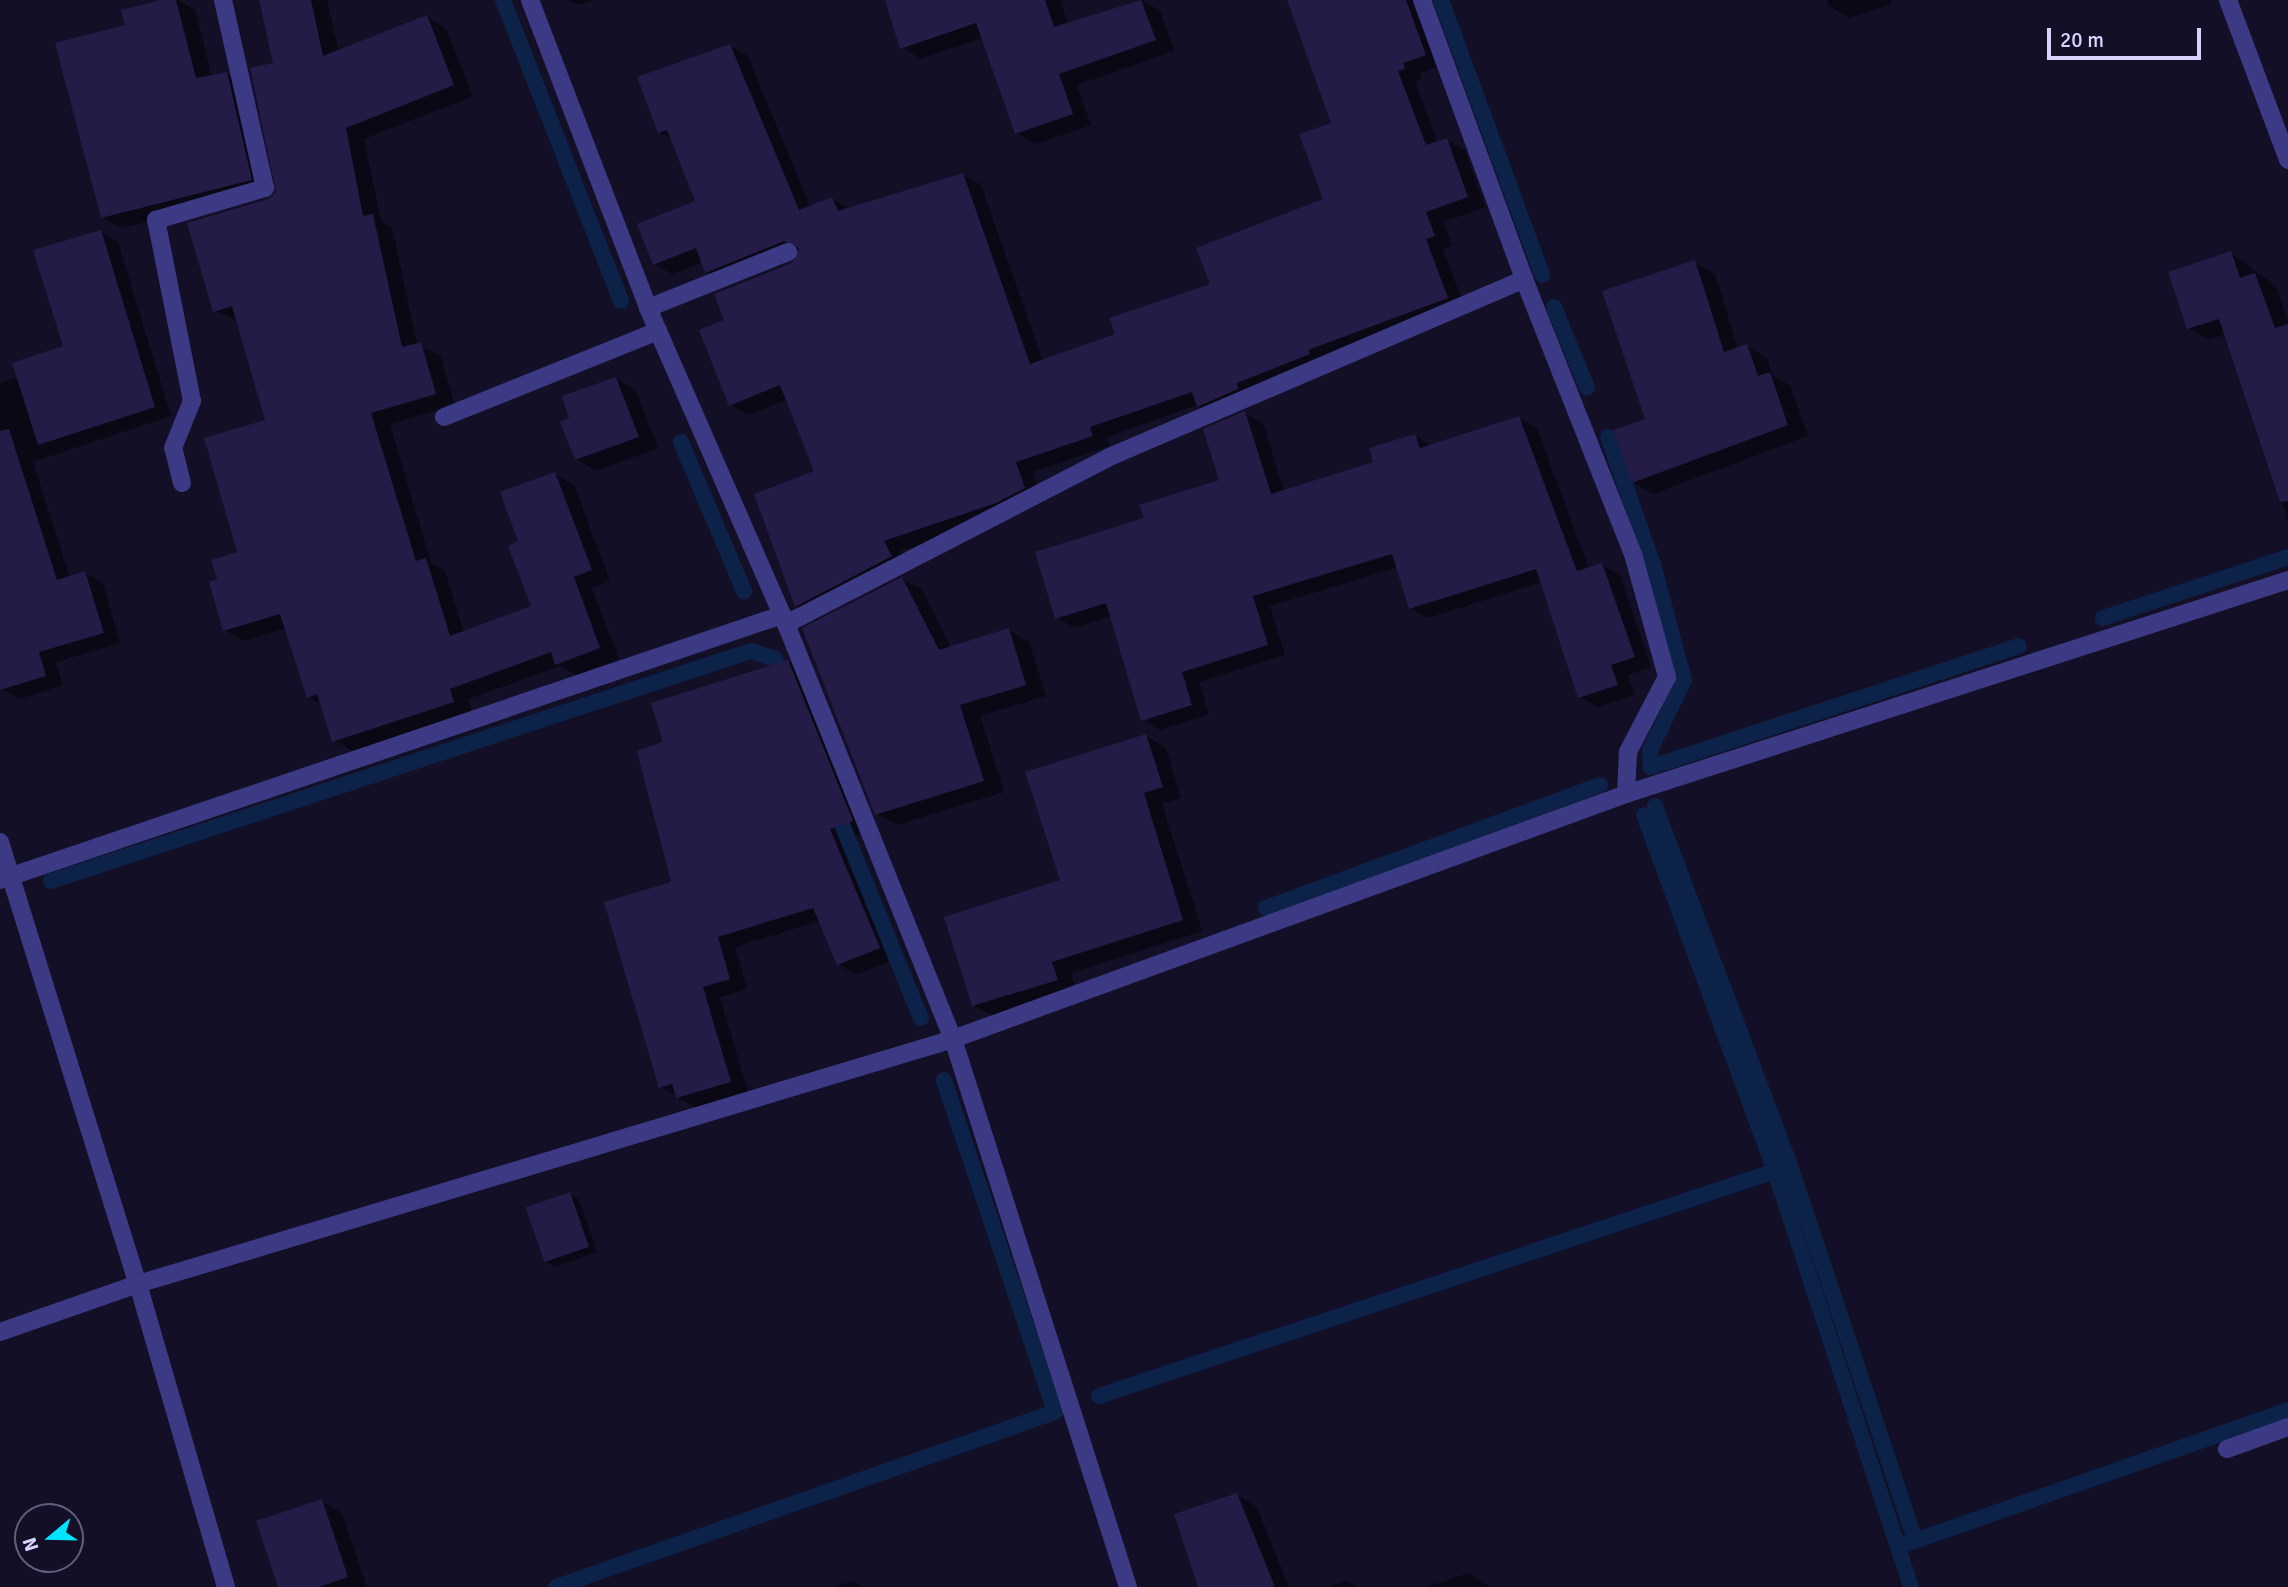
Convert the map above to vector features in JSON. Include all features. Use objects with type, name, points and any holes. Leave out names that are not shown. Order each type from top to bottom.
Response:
[{"type":"street","points":[[182,483],[173,448],[192,401],[156,219],[265,188],[223,0]]},
{"type":"street","points":[[530,0],[648,308],[784,620],[953,1039],[1128,1587]]},
{"type":"street","points":[[1422,0],[1524,279],[1633,554],[1667,677],[1628,752],[1626,794]]},
{"type":"street","points":[[2228,0],[2288,160]]},
{"type":"street","points":[[648,308],[788,251]]},
{"type":"street","points":[[5,878],[784,620],[1107,458],[1524,279]]},
{"type":"street","points":[[444,416],[658,331]]},
{"type":"street","points":[[0,1332],[138,1284],[953,1039],[1626,794],[2288,580]]},
{"type":"street","points":[[0,842],[5,878],[138,1284],[226,1587]]},
{"type":"street","points":[[2227,1449],[2288,1427]]},
{"type":"building","points":[[160,0],[176,0],[196,78],[227,72],[252,180],[101,218],[55,43],[125,25],[121,10]]},
{"type":"building","points":[[259,0],[311,0],[323,56],[427,15],[454,85],[346,128],[363,216],[373,214],[402,347],[421,342],[436,394],[371,413],[416,561],[426,558],[450,636],[531,606],[508,546],[518,541],[500,492],[555,472],[592,570],[574,577],[600,648],[555,665],[551,652],[450,689],[454,702],[332,742],[317,694],[307,698],[280,614],[223,631],[209,582],[217,579],[211,560],[237,552],[204,438],[265,420],[232,306],[213,312],[187,223],[268,199],[276,192],[250,68],[273,63]]},
{"type":"building","points":[[885,0],[1045,0],[1054,27],[1141,0],[1156,40],[1059,74],[1073,114],[1015,134],[976,23],[900,49]]},
{"type":"building","points":[[1287,0],[1406,0],[1426,55],[1403,63],[1405,69],[1398,71],[1426,145],[1447,138],[1468,197],[1426,212],[1435,236],[1426,239],[1448,298],[1308,350],[1310,354],[1237,383],[1238,389],[1197,407],[1192,392],[1090,427],[1093,436],[1016,462],[1025,488],[996,503],[884,541],[892,556],[795,607],[754,494],[814,471],[780,385],[729,406],[699,330],[724,320],[714,294],[792,263],[799,248],[784,241],[705,273],[696,248],[653,265],[637,224],[695,201],[667,130],[658,133],[637,77],[730,44],[799,210],[832,197],[838,211],[963,173],[1030,364],[1115,334],[1109,318],[1210,284],[1196,248],[1323,199],[1299,134],[1331,123]]},
{"type":"building","points":[[101,230],[155,407],[38,445],[12,363],[63,346],[33,250]]},
{"type":"building","points":[[2231,251],[2240,278],[2255,273],[2275,328],[2288,324],[2288,501],[2280,502],[2219,319],[2187,329],[2168,272]]},
{"type":"building","points":[[1695,260],[1724,352],[1747,344],[1758,376],[1770,372],[1788,425],[1632,483],[1613,430],[1645,419],[1602,291]]},
{"type":"building","points":[[616,377],[639,437],[575,460],[560,422],[569,418],[562,396]]},
{"type":"building","points":[[1245,411],[1271,494],[1373,462],[1369,448],[1415,434],[1420,448],[1519,416],[1577,571],[1602,563],[1635,657],[1611,665],[1618,685],[1578,698],[1536,569],[1409,609],[1392,554],[1253,596],[1268,645],[1182,672],[1192,705],[1141,721],[1106,603],[1055,619],[1035,552],[1144,518],[1139,505],[1219,480],[1203,429]]},
{"type":"building","points":[[9,429],[57,580],[85,571],[104,633],[39,652],[46,676],[0,690],[0,431]]},
{"type":"building","points":[[902,577],[939,650],[1009,628],[1026,685],[960,705],[984,781],[875,815],[802,628]]},
{"type":"building","points":[[788,660],[853,821],[830,829],[880,948],[837,965],[813,908],[718,937],[730,979],[703,987],[731,1082],[676,1098],[672,1084],[659,1088],[604,902],[671,882],[637,751],[663,742],[651,703]]},
{"type":"building","points":[[1146,734],[1163,787],[1144,793],[1183,920],[1052,962],[1058,980],[972,1006],[944,917],[1060,880],[1025,772]]},
{"type":"building","points":[[570,1192],[589,1247],[544,1262],[526,1207]]},
{"type":"building","points":[[1237,1493],[1275,1587],[1198,1587],[1174,1514]]},
{"type":"building","points":[[322,1499],[348,1577],[319,1587],[278,1587],[256,1521]]},
{"type":"waterway","points":[[503,0],[621,301]]},
{"type":"waterway","points":[[1441,0],[1542,275]]},
{"type":"waterway","points":[[1554,307],[1587,388]]},
{"type":"waterway","points":[[1608,437],[1653,564],[1684,680],[1650,750],[1651,767],[2019,646]]},
{"type":"waterway","points":[[681,442],[744,591]]},
{"type":"waterway","points":[[2103,618],[2286,558]]},
{"type":"waterway","points":[[51,881],[751,651],[775,659],[785,684]]},
{"type":"waterway","points":[[1266,908],[1600,785]]},
{"type":"waterway","points":[[834,805],[921,1018]]},
{"type":"waterway","points":[[1655,806],[1790,1166],[1915,1540]]},
{"type":"waterway","points":[[1644,815],[1775,1171],[1911,1587]]},
{"type":"waterway","points":[[556,1587],[1055,1412],[944,1080]]},
{"type":"waterway","points":[[1099,1396],[1775,1171]]},
{"type":"waterway","points":[[1906,1544],[2288,1410]]}]
